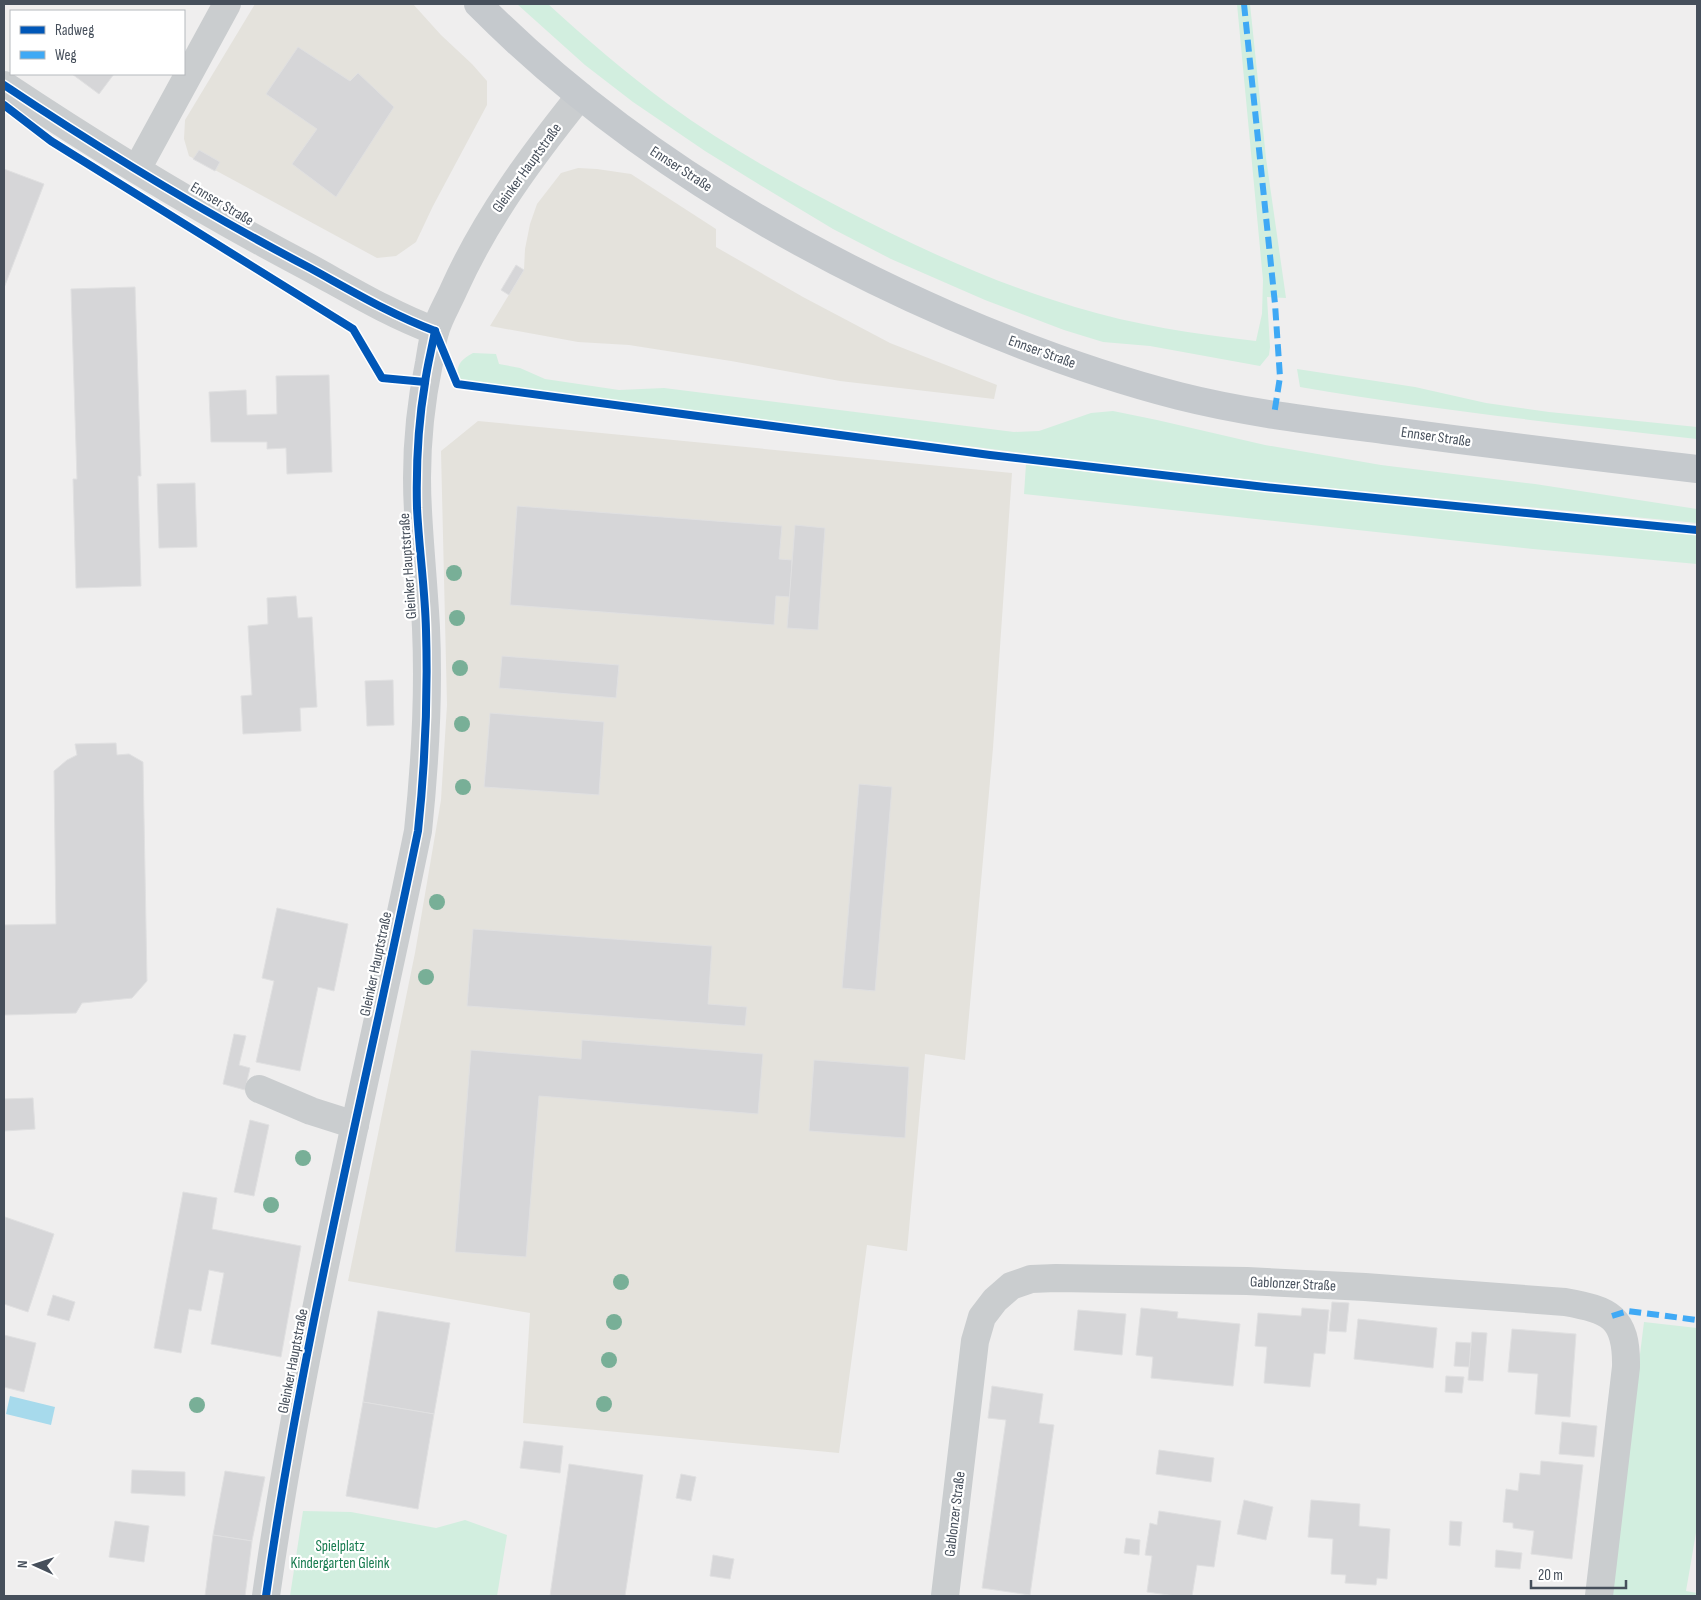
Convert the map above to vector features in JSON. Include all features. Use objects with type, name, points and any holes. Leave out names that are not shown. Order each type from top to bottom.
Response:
[{"type":"main road","name":"Ennser Straße","points":[[478,4],[580,96],[649,148],[725,198],[802,244],[895,291],[1035,350],[1105,375],[1182,397],[1274,415],[1501,446],[1697,469]]},
{"type":"street","points":[[137,169],[227,4]]},
{"type":"street","name":"Ennser Straße","points":[[4,85],[137,169],[256,240],[388,312],[435,331]]},
{"type":"street","name":"Gleinker Hauptstraße","points":[[266,1596],[301,1387],[418,831],[422,791],[426,701],[426,630],[418,509],[418,452],[419,425],[425,382],[435,331],[466,264],[489,221],[516,180],[580,96]]},
{"type":"street","points":[[259,1088],[310,1111],[356,1124]]},
{"type":"street","name":"Gablonzer Straße","points":[[945,1596],[975,1341],[982,1317],[995,1300],[1011,1286],[1031,1279],[1056,1278],[1247,1281],[1365,1287],[1565,1302],[1594,1308],[1612,1316],[1623,1333],[1627,1351],[1599,1596]]},
{"type":"shaded area","points":[[255,4],[413,4],[487,81],[487,105],[416,242],[396,256],[377,258],[189,156],[184,139],[185,120]]},
{"type":"shaded area","points":[[578,168],[631,174],[716,229],[716,247],[803,297],[890,343],[997,385],[994,399],[840,381],[731,361],[629,345],[578,342],[490,326],[524,270],[525,249],[530,224],[537,204],[561,173]]},
{"type":"shaded area","points":[[478,421],[1012,473],[993,748],[965,1060],[925,1054],[907,1251],[867,1245],[839,1453],[523,1423],[530,1313],[348,1281],[415,953],[441,800],[447,705],[441,451]]},
{"type":"green space","points":[[517,4],[548,4],[637,80],[710,133],[798,185],[928,251],[1015,287],[1097,313],[1165,328],[1256,341],[1262,314],[1263,280],[1237,4],[1250,4],[1266,158],[1286,298],[1267,297],[1269,355],[1260,366],[1150,346],[1103,342],[1064,330],[985,300],[891,259],[833,229],[765,188],[705,151],[633,102],[585,65]]},
{"type":"green space","points":[[473,353],[496,354],[499,364],[520,368],[545,379],[619,390],[664,388],[1014,432],[1039,431],[1091,413],[1113,411],[1265,445],[1381,465],[1535,484],[1697,509],[1697,523],[1338,489],[1115,465],[458,382],[458,367],[464,359]]},
{"type":"green space","points":[[1297,369],[1415,387],[1486,403],[1549,412],[1697,427],[1697,439],[1449,410],[1300,387]]},
{"type":"green space","points":[[1026,464],[1174,483],[1529,516],[1697,534],[1697,564],[1533,549],[1024,494]]},
{"type":"green space","points":[[1644,1322],[1697,1328],[1697,1527],[1686,1591],[1697,1593],[1697,1596],[1610,1596]]},
{"type":"green space","name":"Spielplatz Kindergarten Gleink","points":[[303,1511],[351,1512],[436,1528],[465,1520],[507,1535],[497,1596],[290,1596]]},
{"type":"water","points":[[10,1396],[55,1407],[51,1425],[6,1414]]},
{"type":"building","points":[[298,47],[350,81],[358,73],[394,107],[336,197],[292,164],[317,129],[266,94]]},
{"type":"building","points":[[73,75],[113,75],[99,94]]},
{"type":"building","points":[[199,150],[220,162],[215,171],[193,159]]},
{"type":"building","points":[[4,169],[44,184],[4,288]]},
{"type":"building","points":[[516,265],[524,270],[509,295],[501,290]]},
{"type":"building","points":[[135,287],[141,476],[138,476],[141,586],[76,588],[73,479],[77,479],[71,289]]},
{"type":"building","points":[[329,375],[332,472],[287,474],[286,448],[267,449],[267,442],[211,442],[209,392],[246,390],[247,415],[277,414],[276,376]]},
{"type":"building","points":[[195,483],[197,547],[159,548],[157,484]]},
{"type":"building","points":[[517,506],[782,526],[779,559],[792,560],[790,597],[776,596],[774,625],[510,605]]},
{"type":"building","points":[[795,525],[825,528],[818,630],[787,628]]},
{"type":"building","points":[[296,596],[298,618],[312,617],[317,707],[300,708],[301,731],[243,734],[241,696],[252,695],[248,626],[268,624],[267,598]]},
{"type":"building","points":[[502,656],[619,665],[616,698],[499,688]]},
{"type":"building","points":[[393,680],[394,725],[367,726],[365,681]]},
{"type":"building","points":[[490,713],[604,722],[599,795],[484,787]]},
{"type":"building","points":[[116,743],[117,755],[129,754],[143,762],[147,981],[132,998],[82,1003],[76,1013],[4,1015],[4,925],[56,924],[54,771],[67,760],[77,755],[75,744]]},
{"type":"building","points":[[859,784],[892,787],[875,991],[842,988]]},
{"type":"building","points":[[277,908],[348,924],[334,991],[318,987],[300,1071],[256,1062],[274,981],[262,978]]},
{"type":"building","points":[[473,929],[712,946],[708,1004],[747,1007],[745,1026],[467,1006]]},
{"type":"building","points":[[234,1034],[246,1036],[239,1065],[250,1068],[245,1090],[223,1084]]},
{"type":"building","points":[[582,1040],[763,1054],[758,1114],[539,1096],[526,1257],[455,1252],[471,1050],[581,1059]]},
{"type":"building","points":[[814,1060],[909,1067],[905,1138],[809,1131]]},
{"type":"building","points":[[33,1098],[35,1129],[4,1131],[4,1099]]},
{"type":"building","points":[[250,1120],[269,1125],[254,1196],[234,1192]]},
{"type":"building","points":[[183,1192],[217,1198],[212,1229],[301,1246],[281,1357],[211,1344],[224,1273],[209,1270],[201,1311],[189,1309],[181,1353],[154,1348]]},
{"type":"building","points":[[5,1217],[54,1234],[28,1312],[4,1304]]},
{"type":"building","points":[[53,1295],[75,1302],[69,1321],[47,1315]]},
{"type":"building","points":[[1332,1302],[1349,1303],[1346,1332],[1329,1331]]},
{"type":"building","points":[[1141,1308],[1178,1312],[1177,1318],[1240,1324],[1233,1386],[1151,1378],[1153,1357],[1136,1355]]},
{"type":"building","points":[[1302,1308],[1329,1310],[1325,1354],[1314,1353],[1310,1387],[1264,1383],[1267,1347],[1255,1346],[1258,1313],[1301,1316]]},
{"type":"building","points":[[1078,1310],[1126,1314],[1122,1355],[1074,1350]]},
{"type":"building","points":[[378,1311],[450,1323],[434,1414],[363,1402]]},
{"type":"building","points":[[1358,1319],[1437,1328],[1433,1368],[1354,1359]]},
{"type":"building","points":[[1512,1329],[1576,1334],[1570,1417],[1535,1414],[1538,1374],[1508,1372]]},
{"type":"building","points":[[1472,1332],[1487,1333],[1483,1381],[1468,1380]]},
{"type":"building","points":[[4,1335],[36,1343],[24,1392],[4,1387]]},
{"type":"building","points":[[1456,1342],[1471,1343],[1469,1367],[1454,1366]]},
{"type":"building","points":[[1446,1376],[1464,1377],[1462,1393],[1445,1392]]},
{"type":"building","points":[[992,1386],[1043,1394],[1039,1423],[1054,1425],[1030,1595],[982,1588],[1006,1420],[988,1418]]},
{"type":"building","points":[[363,1402],[434,1414],[418,1509],[346,1496]]},
{"type":"building","points":[[1562,1422],[1597,1426],[1594,1457],[1559,1454]]},
{"type":"building","points":[[524,1441],[563,1446],[560,1473],[520,1468]]},
{"type":"building","points":[[1159,1450],[1214,1458],[1211,1482],[1156,1474]]},
{"type":"building","points":[[1541,1461],[1583,1465],[1572,1559],[1531,1554],[1534,1531],[1513,1528],[1513,1523],[1503,1522],[1506,1489],[1518,1491],[1520,1473],[1540,1475]]},
{"type":"building","points":[[569,1464],[643,1475],[625,1596],[550,1596]]},
{"type":"building","points":[[132,1470],[185,1472],[185,1496],[131,1493]]},
{"type":"building","points":[[225,1471],[265,1477],[252,1541],[213,1535]]},
{"type":"building","points":[[681,1474],[696,1477],[691,1501],[676,1498]]},
{"type":"building","points":[[1244,1500],[1273,1507],[1266,1540],[1237,1534]]},
{"type":"building","points":[[1311,1500],[1360,1504],[1359,1526],[1390,1529],[1387,1579],[1377,1578],[1376,1585],[1345,1583],[1346,1575],[1331,1574],[1333,1539],[1308,1537]]},
{"type":"building","points":[[1159,1511],[1221,1521],[1214,1567],[1197,1565],[1192,1596],[1147,1592],[1152,1556],[1145,1555],[1150,1523],[1157,1525]]},
{"type":"building","points":[[115,1521],[149,1526],[144,1562],[109,1557]]},
{"type":"building","points":[[1450,1521],[1462,1522],[1460,1546],[1449,1545]]},
{"type":"building","points":[[213,1535],[252,1541],[245,1596],[205,1596]]},
{"type":"building","points":[[1126,1538],[1140,1540],[1139,1555],[1124,1553]]},
{"type":"building","points":[[1496,1550],[1522,1553],[1520,1569],[1495,1567]]},
{"type":"building","points":[[713,1555],[734,1559],[730,1579],[710,1576]]},
{"type":"marked path","points":[[1244,4],[1275,304],[1280,377],[1274,415]]},
{"type":"marked path","points":[[1612,1316],[1628,1311],[1697,1320]]},
{"type":"cycle path","points":[[4,85],[79,134],[193,203],[371,302],[435,331]]},
{"type":"cycle path","points":[[4,105],[51,141],[353,329],[382,378],[425,382]]},
{"type":"cycle path","points":[[435,331],[457,384],[990,455],[1265,487],[1697,530]]},
{"type":"cycle path","points":[[266,1596],[281,1500],[316,1308],[418,831],[424,756],[427,655],[417,508],[417,461],[423,398],[435,331]]}]
